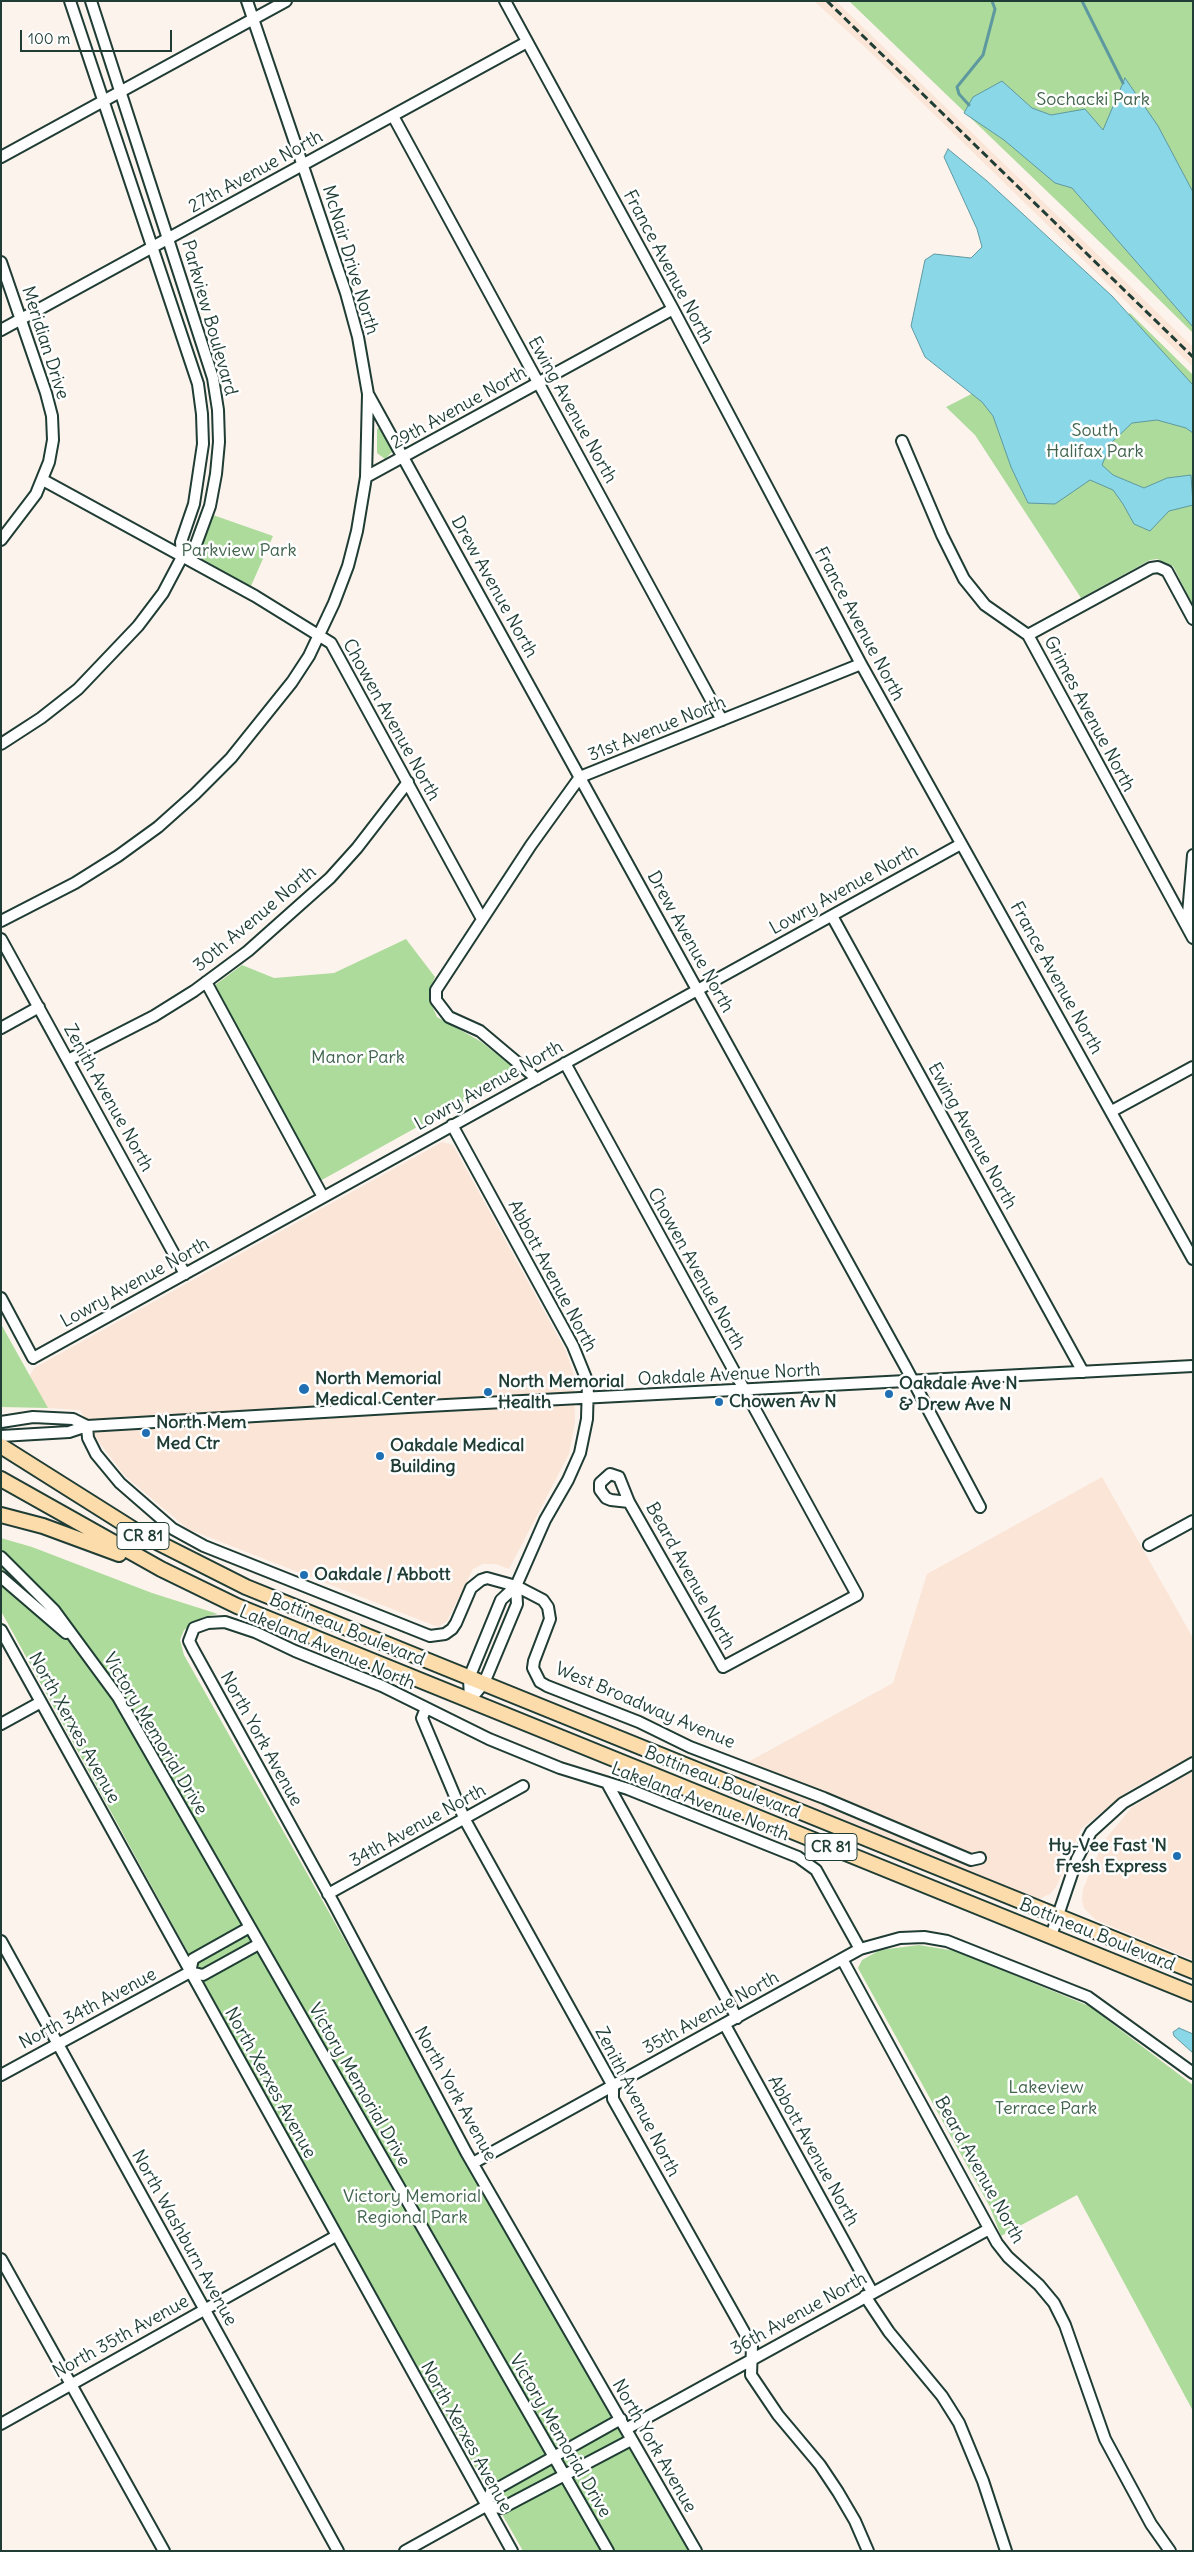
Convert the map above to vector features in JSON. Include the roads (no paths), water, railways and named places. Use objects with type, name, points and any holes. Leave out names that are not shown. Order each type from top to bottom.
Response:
[{"type":"main road","name":"Bottineau Boulevard","points":[[1,1446],[139,1533],[197,1564],[267,1595],[1193,1971]]},
{"type":"main road","name":"CR 81","points":[[1,1479],[198,1587]]},
{"type":"main road","points":[[7,1516],[110,1550],[155,1572],[198,1587]]},
{"type":"main road","name":"Bottineau Boulevard","points":[[198,1587],[237,1606],[1193,1994]]},
{"type":"main road","points":[[1083,1949],[1141,1983],[1193,2004]]},
{"type":"street","name":"Parkview Boulevard","points":[[70,1],[198,384],[203,444],[194,504],[181,542],[182,557]]},
{"type":"street","name":"Parkview Boulevard","points":[[1,744],[68,698],[138,626],[163,593],[182,557],[195,547],[210,506],[216,474],[219,442],[218,410],[213,378],[91,1]]},
{"type":"street","name":"McNair Drive North","points":[[1,921],[75,883],[118,856],[158,827],[231,758],[292,682],[319,634],[348,566],[358,531],[366,477],[368,394],[358,337],[346,293],[247,1]]},
{"type":"street","points":[[1,157],[286,1]]},
{"type":"street","name":"France Avenue North","points":[[505,1],[673,309],[861,664],[1193,1258]]},
{"type":"street","name":"27th Avenue North","points":[[1,330],[527,42]]},
{"type":"street","name":"Ewing Avenue North","points":[[393,116],[722,720]]},
{"type":"street","name":"Meridian Drive","points":[[1,262],[52,416],[53,440],[43,480],[33,499],[1,540]]},
{"type":"street","name":"29th Avenue North","points":[[366,477],[673,309]]},
{"type":"street","name":"Drew Avenue North","points":[[368,394],[698,990],[980,1507]]},
{"type":"street","name":"Grimes Avenue North","points":[[902,441],[942,536],[973,593],[992,611],[1028,635],[1193,938]]},
{"type":"street","name":"Chowen Avenue North","points":[[43,480],[331,642],[482,919]]},
{"type":"street","points":[[1028,635],[1150,568],[1158,567],[1167,571],[1193,619]]},
{"type":"street","name":"31st Avenue North","points":[[538,1079],[480,1031],[449,1017],[436,1000],[436,990],[482,919],[580,777],[861,664]]},
{"type":"street","name":"30th Avenue North","points":[[68,1060],[154,1016],[206,982],[248,951],[330,878],[357,848],[408,782]]},
{"type":"street","name":"Lowry Avenue North","points":[[1,1298],[33,1358],[961,844]]},
{"type":"street","points":[[1187,927],[1193,855]]},
{"type":"street","name":"Ewing Avenue North","points":[[832,916],[1083,1372]]},
{"type":"street","name":"Zenith Avenue North","points":[[1,939],[185,1274]]},
{"type":"street","points":[[206,982],[323,1197]]},
{"type":"street","points":[[1,1028],[39,1007]]},
{"type":"street","name":"Chowen Avenue North","points":[[565,1063],[857,1595],[723,1668]]},
{"type":"street","points":[[1112,1111],[1193,1067]]},
{"type":"street","name":"Abbott Avenue North","points":[[452,1125],[573,1346],[588,1383],[584,1439],[578,1459],[542,1526],[516,1586],[501,1600],[470,1678],[470,1700]]},
{"type":"street","name":"Oakdale Avenue North","points":[[1,1436],[69,1432],[87,1426],[408,1407],[1193,1366]]},
{"type":"street","name":"Oakdale Avenue North","points":[[1,1422],[33,1417],[73,1419],[87,1426]]},
{"type":"street","name":"West Broadway Avenue","points":[[87,1426],[88,1438],[96,1454],[120,1483],[173,1529],[204,1546],[430,1636],[445,1634],[452,1629],[471,1588],[481,1580],[487,1578],[516,1586],[542,1600],[548,1607],[550,1619],[533,1668],[540,1682],[639,1722],[690,1747],[824,1798],[971,1860],[980,1858]]},
{"type":"street","name":"Beard Avenue North","points":[[629,1502],[723,1668]]},
{"type":"street","points":[[1149,1545],[1193,1521]]},
{"type":"street","points":[[1,1557],[54,1610],[75,1639]]},
{"type":"street","points":[[1,1578],[75,1639]]},
{"type":"street","name":"Abbott Avenue North","points":[[470,1700],[484,1683],[517,1604],[516,1586]]},
{"type":"street","name":"Lakeland Avenue North","points":[[192,1649],[189,1640],[194,1628],[208,1622],[225,1622],[255,1632],[295,1652],[382,1686],[488,1739],[560,1768],[628,1789],[798,1857],[816,1870],[860,1949]]},
{"type":"street","name":"North Xerxes Avenue","points":[[1,1630],[512,2551]]},
{"type":"street","name":"Victory Memorial Drive","points":[[75,1639],[118,1697],[608,2551]]},
{"type":"street","name":"North York Avenue","points":[[192,1649],[328,1894],[473,2163],[696,2551]]},
{"type":"street","points":[[1,1724],[41,1702]]},
{"type":"street","name":"Zenith Avenue North","points":[[426,1708],[422,1718],[465,1820],[613,2086],[612,2099],[752,2346],[751,2374],[759,2389],[824,2472],[855,2521],[868,2551]]},
{"type":"street","points":[[1051,1936],[1084,1844],[1099,1823],[1123,1803],[1193,1763]]},
{"type":"street","points":[[607,1783],[737,2018]]},
{"type":"street","name":"34th Avenue North","points":[[328,1894],[465,1820],[523,1786]]},
{"type":"street","name":"North 34th Avenue","points":[[190,1972],[193,1959],[250,1927]]},
{"type":"street","points":[[860,1949],[900,1938],[924,1937],[971,1949],[1088,1997],[1193,2073]]},
{"type":"street","name":"North Washburn Avenue","points":[[1,1941],[338,2551]]},
{"type":"street","name":"North 34th Avenue","points":[[1,2074],[190,1972],[203,1975],[260,1944]]},
{"type":"street","name":"35th Avenue North","points":[[473,2163],[860,1949]]},
{"type":"street","name":"Beard Avenue North","points":[[842,1960],[983,2212],[989,2229],[1008,2257],[1039,2285],[1054,2304],[1065,2325],[1087,2394],[1105,2439],[1151,2524],[1170,2551]]},
{"type":"street","name":"Abbott Avenue North","points":[[725,2025],[889,2332],[942,2396],[959,2423],[984,2481],[1006,2551]]},
{"type":"street","name":"36th Avenue North","points":[[486,2506],[491,2492],[554,2456],[752,2360],[868,2294],[989,2229]]},
{"type":"street","name":"North 35th Avenue","points":[[1,2424],[70,2383],[336,2236]]},
{"type":"street","points":[[1,2260],[164,2551]]},
{"type":"street","points":[[404,2551],[486,2506],[502,2508],[631,2440]]},
{"type":"water","points":[[1125,78],[1158,126],[1193,192],[1193,327],[1072,188],[1055,183],[1004,140],[964,113],[973,97],[1002,81],[1032,108],[1051,115],[1085,109],[1103,130]]},
{"type":"water","points":[[948,149],[987,181],[1112,296],[1193,385],[1193,433],[1186,428],[1157,420],[1132,423],[1111,443],[1102,465],[1113,475],[1144,488],[1167,478],[1191,475],[1193,505],[1169,511],[1150,531],[1134,524],[1113,490],[1090,480],[1055,504],[1028,503],[1011,467],[993,416],[982,402],[925,357],[911,326],[925,260],[934,254],[971,258],[982,247],[977,229],[944,157]]},
{"type":"water","points":[[1179,2028],[1193,2034],[1193,2053],[1174,2036],[1173,2032]]},
{"type":"waterway","points":[[969,105],[959,94],[957,87],[983,55],[995,9],[992,1]]},
{"type":"waterway","points":[[1082,1],[1123,83]]},
{"type":"railway","points":[[827,1],[1193,357]]},
{"type":"place","name":"North Memorial Medical Center","points":[[304,1389]]},
{"type":"place","name":"North Memorial Health","points":[[488,1392]]},
{"type":"place","name":"Oakdale Ave N & Drew Ave N","points":[[889,1394]]},
{"type":"place","name":"Chowen Av N","points":[[719,1402]]},
{"type":"place","name":"North Mem Med Ctr","points":[[146,1433]]},
{"type":"place","name":"Oakdale Medical Building","points":[[380,1456]]},
{"type":"place","name":"Oakdale / Abbott","points":[[304,1575]]},
{"type":"place","name":"Hy-Vee Fast 'N Fresh Express","points":[[1177,1856]]},
{"type":"park label","name":"Sochacki Park","points":[[1093,100]]},
{"type":"park label","name":"South Halifax Park","points":[[1095,441]]},
{"type":"park label","name":"Parkview Park","points":[[239,551]]},
{"type":"park label","name":"Manor Park","points":[[358,1058]]},
{"type":"park label","name":"Lakeview Terrace Park","points":[[1046,2098]]},
{"type":"park label","name":"Victory Memorial Regional Park","points":[[412,2207]]}]
